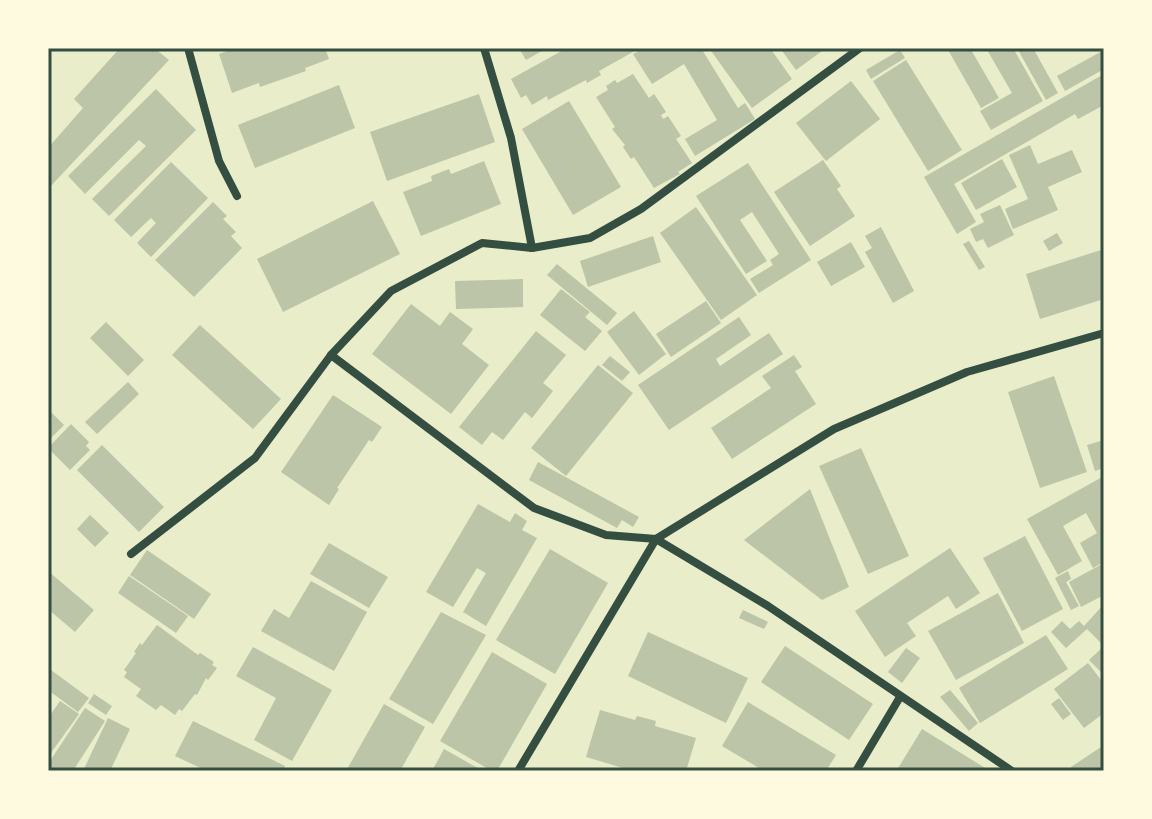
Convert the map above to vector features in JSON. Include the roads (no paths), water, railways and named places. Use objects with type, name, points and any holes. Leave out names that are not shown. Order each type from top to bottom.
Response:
[{"type":"street","points":[[188,48],[219,161],[237,196]]},
{"type":"street","points":[[484,48],[511,138],[532,248]]},
{"type":"street","points":[[131,554],[255,458],[331,355],[391,291],[482,243],[532,248],[590,238],[641,209],[860,48]]},
{"type":"street","points":[[518,771],[656,539],[834,429],[967,372],[1104,333]]},
{"type":"street","points":[[331,355],[534,508],[606,535],[656,539],[768,606],[1012,771]]},
{"type":"street","points":[[856,771],[900,697]]}]
